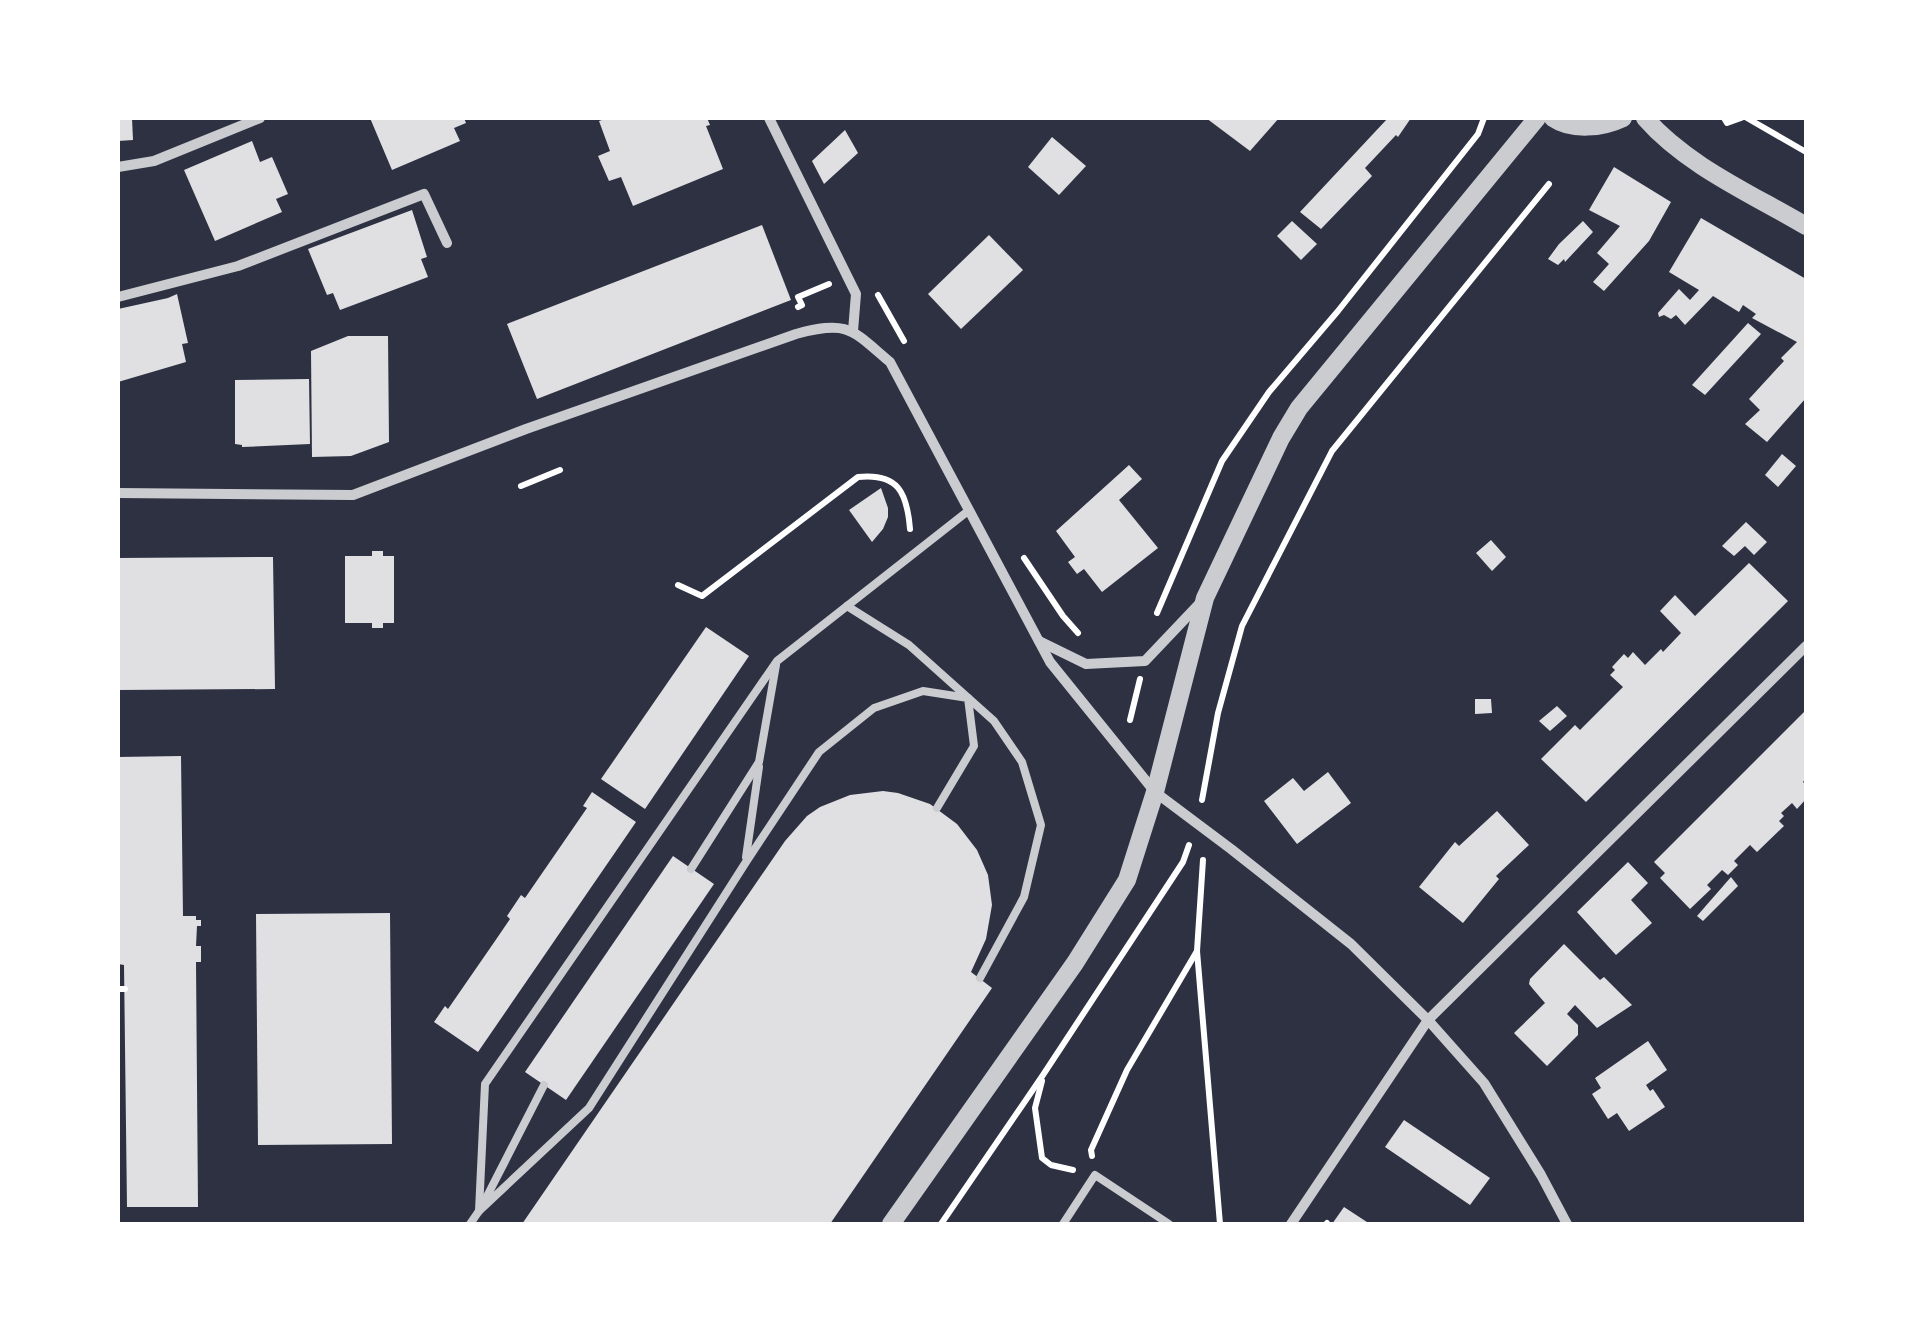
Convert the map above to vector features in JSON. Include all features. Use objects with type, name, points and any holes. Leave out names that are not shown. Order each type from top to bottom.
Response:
[{"type":"street","points":[[118,167],[154,162],[260,118]]},
{"type":"street","points":[[769,118],[856,294],[853,331]]},
{"type":"street","points":[[891,1224],[1075,963],[1127,880],[1155,792],[1206,598],[1281,438],[1299,408],[1537,118]]},
{"type":"street","points":[[1552,118],[1563,125],[1589,126],[1623,118]]},
{"type":"street","points":[[1645,118],[1703,166],[1806,226]]},
{"type":"street","points":[[118,297],[238,266],[424,194],[446,243]]},
{"type":"street","points":[[118,492],[353,495],[796,334],[826,326],[853,331],[890,362],[1050,662],[1155,792],[1351,944],[1428,1020],[1484,1082],[1567,1224]]},
{"type":"street","points":[[1039,641],[1086,664],[1145,662],[1206,598]]},
{"type":"street","points":[[1292,1224],[1428,1020],[1806,646]]},
{"type":"lane","points":[[479,1211],[485,1084],[777,660],[968,511]]},
{"type":"lane","points":[[847,606],[910,645],[994,721],[1022,762],[1040,825],[1024,897],[980,978]]},
{"type":"lane","points":[[746,862],[777,660]]},
{"type":"lane","points":[[479,1211],[588,1108],[819,752],[874,708],[923,691],[968,698]]},
{"type":"lane","points":[[937,808],[974,746],[968,698]]},
{"type":"lane","points":[[692,869],[759,762]]},
{"type":"lane","points":[[470,1224],[544,1085]]},
{"type":"lane","points":[[1063,1224],[1095,1175],[1169,1224]]},
{"type":"path","points":[[1156,618],[1222,462],[1269,392],[1478,134],[1484,118]]},
{"type":"path","points":[[1724,118],[1727,123],[1744,118],[1806,152]]},
{"type":"path","points":[[941,1224],[1184,862],[1242,626],[1332,451],[1549,184]]},
{"type":"path","points":[[784,312],[802,306],[798,298],[864,269],[911,354]]},
{"type":"path","points":[[521,486],[560,470]]},
{"type":"path","points":[[678,585],[702,596],[858,478],[876,476],[903,491],[910,528]]},
{"type":"path","points":[[1024,558],[1082,637]]},
{"type":"path","points":[[1130,720],[1140,678]]},
{"type":"path","points":[[1203,860],[1197,951],[1220,1224]]},
{"type":"path","points":[[1043,1075],[1034,1108],[1042,1158],[1051,1165],[1095,1175],[1091,1150],[1127,1070],[1197,951]]},
{"type":"building","points":[[118,118],[132,118],[133,140],[118,141]]},
{"type":"building","points":[[370,118],[464,118],[466,123],[454,128],[460,141],[392,170]]},
{"type":"building","points":[[707,118],[710,125],[706,126],[723,169],[633,206],[621,177],[609,181],[598,156],[610,151],[599,121]]},
{"type":"building","points":[[1206,118],[1279,118],[1250,151]]},
{"type":"building","points":[[1388,118],[1411,118],[1398,137],[1365,168],[1372,176],[1321,229],[1300,212]]},
{"type":"building","points":[[845,130],[858,153],[824,184],[812,161]]},
{"type":"building","points":[[1052,137],[1086,166],[1059,195],[1028,167]]},
{"type":"building","points":[[252,141],[260,162],[272,157],[288,194],[276,199],[282,212],[215,241],[184,170]]},
{"type":"building","points":[[1614,167],[1671,202],[1649,241],[1604,291],[1593,282],[1609,264],[1597,253],[1620,226],[1589,210]]},
{"type":"building","points":[[412,210],[427,257],[421,259],[428,277],[340,310],[333,293],[327,295],[308,249]]},
{"type":"building","points":[[1701,218],[1806,279],[1806,398],[1767,442],[1745,424],[1760,410],[1749,399],[1797,342],[1752,318],[1756,314],[1743,305],[1739,312],[1713,296],[1685,325],[1676,315],[1671,319],[1659,317],[1658,313],[1679,289],[1690,300],[1699,290],[1669,272]]},
{"type":"building","points":[[1292,221],[1317,244],[1301,260],[1277,236]]},
{"type":"building","points":[[1583,221],[1593,232],[1565,262],[1564,259],[1558,265],[1548,259],[1559,244]]},
{"type":"building","points":[[762,225],[791,300],[537,399],[507,324]]},
{"type":"building","points":[[989,235],[1023,270],[961,329],[928,294]]},
{"type":"building","points":[[177,294],[188,343],[182,344],[186,362],[118,382],[118,309]]},
{"type":"building","points":[[1748,323],[1761,334],[1705,395],[1692,385]]},
{"type":"building","points":[[348,336],[388,336],[389,442],[351,456],[312,457],[311,351]]},
{"type":"building","points":[[309,379],[310,444],[235,444],[235,380]]},
{"type":"building","points":[[1782,454],[1796,466],[1778,487],[1765,475]]},
{"type":"building","points":[[1129,465],[1142,479],[1119,500],[1158,548],[1102,592],[1084,569],[1077,574],[1068,562],[1075,557],[1056,531]]},
{"type":"building","points":[[881,488],[888,517],[872,542],[849,510]]},
{"type":"building","points":[[1746,522],[1767,542],[1754,555],[1745,546],[1734,556],[1722,546]]},
{"type":"building","points":[[1491,540],[1506,557],[1492,571],[1476,553]]},
{"type":"building","points":[[372,551],[394,556],[394,623],[383,623],[383,628],[372,628],[372,623],[345,623],[345,556],[372,556]]},
{"type":"building","points":[[273,557],[275,689],[118,690],[118,558]]},
{"type":"building","points":[[1749,563],[1788,601],[1586,802],[1541,759],[1575,725],[1580,730],[1623,687],[1610,675],[1624,654],[1628,658],[1633,652],[1645,665],[1681,633],[1660,611],[1675,595],[1695,616]]},
{"type":"building","points":[[706,627],[749,656],[645,809],[601,779]]},
{"type":"building","points":[[1475,699],[1491,699],[1492,713],[1475,714]]},
{"type":"building","points":[[1557,706],[1567,716],[1550,731],[1539,721]]},
{"type":"building","points":[[1806,710],[1806,799],[1797,809],[1792,803],[1781,813],[1784,816],[1779,821],[1784,826],[1757,852],[1750,845],[1734,861],[1738,865],[1728,875],[1722,870],[1707,885],[1711,889],[1690,909],[1660,878],[1665,873],[1654,862]]},
{"type":"building","points":[[181,756],[183,916],[201,920],[196,946],[201,946],[201,962],[196,962],[198,1207],[127,1207],[124,965],[118,964],[118,757]]},
{"type":"building","points":[[1328,772],[1351,803],[1297,844],[1264,801],[1293,778],[1304,791]]},
{"type":"building","points":[[883,791],[930,804],[957,824],[977,850],[988,875],[992,905],[986,939],[971,972],[992,988],[830,1224],[522,1224],[785,841],[820,807],[850,795]]},
{"type":"building","points":[[592,792],[636,822],[478,1052],[434,1022],[445,1006],[448,1009],[510,919],[507,916],[521,895],[525,898],[587,808],[583,806]]},
{"type":"building","points":[[1497,811],[1529,845],[1496,876],[1499,879],[1463,923],[1419,887],[1455,842],[1459,846]]},
{"type":"building","points":[[673,856],[714,884],[566,1100],[525,1072]]},
{"type":"building","points":[[1628,862],[1648,883],[1631,900],[1652,923],[1616,955],[1577,912]]},
{"type":"building","points":[[1731,877],[1738,886],[1703,921],[1697,916]]},
{"type":"building","points":[[390,913],[392,1144],[258,1145],[256,914]]},
{"type":"building","points":[[1564,944],[1632,1005],[1597,1028],[1575,1005],[1567,1014],[1578,1025],[1578,1035],[1547,1066],[1514,1033],[1545,1003],[1529,984],[1530,979]]},
{"type":"building","points":[[1648,1041],[1667,1070],[1646,1085],[1665,1107],[1629,1131],[1617,1113],[1608,1119],[1592,1094],[1601,1088],[1595,1078]]},
{"type":"building","points":[[1404,1120],[1490,1178],[1470,1205],[1385,1147]]},
{"type":"building","points":[[1344,1207],[1370,1224],[1332,1224]]}]
